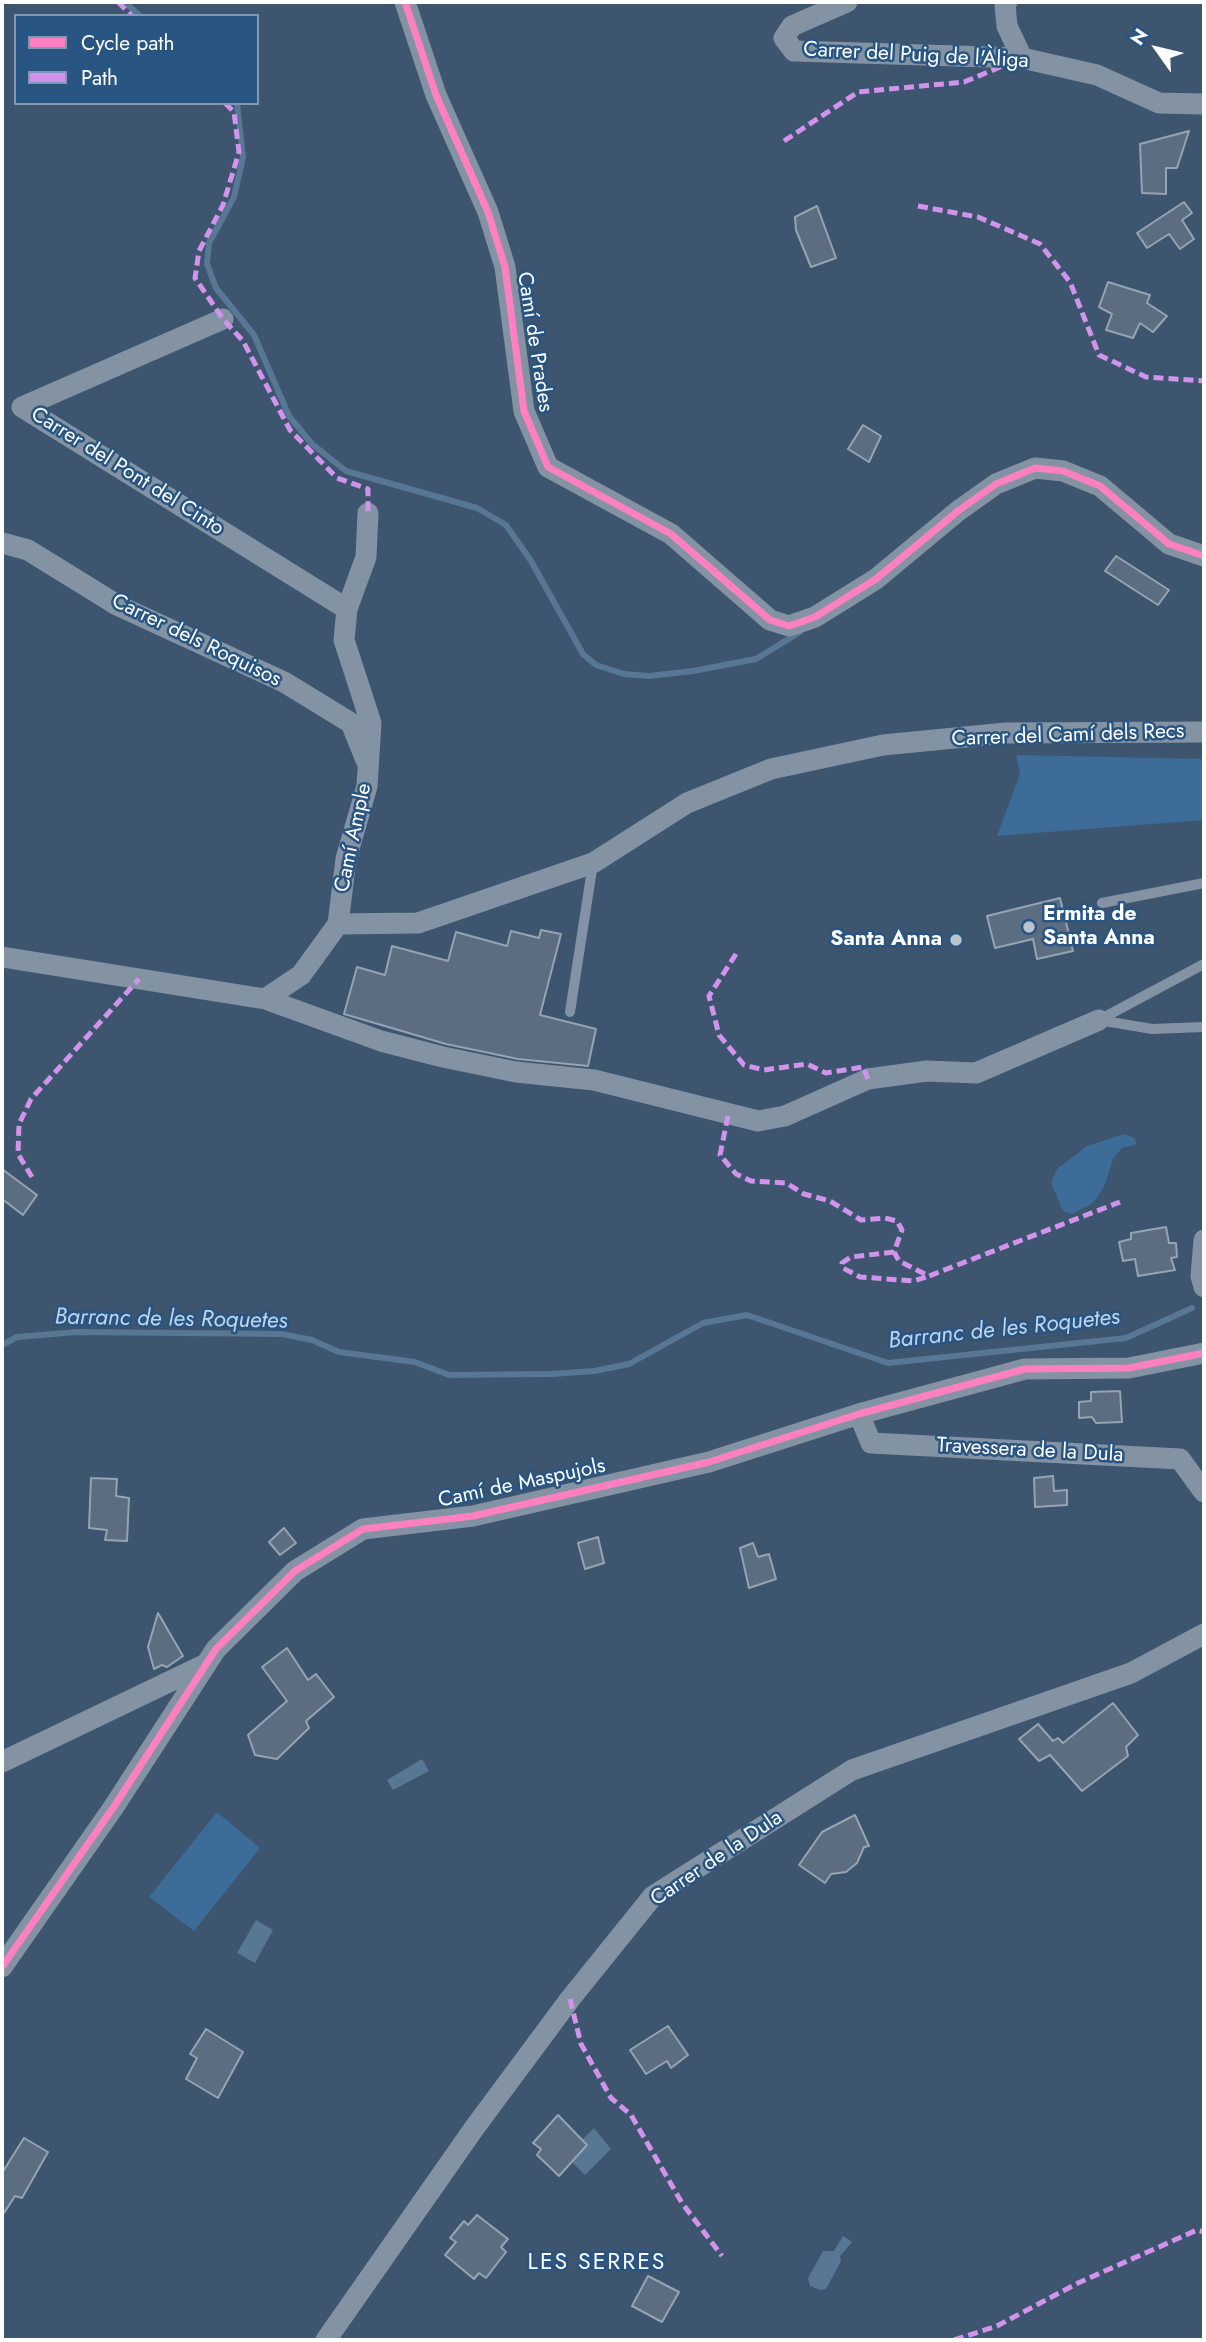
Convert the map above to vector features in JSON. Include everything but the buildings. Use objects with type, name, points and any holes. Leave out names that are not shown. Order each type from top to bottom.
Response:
[{"type":"street","name":"Camí de Prades","points":[[405,2],[436,95],[488,212],[505,267],[524,411],[548,467],[671,534],[770,620],[789,626],[815,617],[876,579],[958,511],[996,484],[1035,468],[1063,471],[1100,486],[1169,544],[1204,556]]},
{"type":"street","name":"Carrer del Puig de l'Àliga","points":[[847,2],[792,26],[784,38],[794,51],[1022,58],[1097,75],[1159,103],[1204,104]]},
{"type":"street","points":[[1007,2],[1007,26],[1022,58]]},
{"type":"street","name":"Carrer del Pont del Cinto","points":[[223,319],[22,407],[347,609]]},
{"type":"street","name":"Camí Ample","points":[[265,999],[301,975],[338,924],[346,859],[367,786],[371,723],[344,640],[347,609],[366,557],[368,513]]},
{"type":"street","name":"Carrer dels Roquisos","points":[[2,543],[28,550],[117,606],[284,682],[341,716],[351,723],[367,762]]},
{"type":"street","name":"Carrer del Camí dels Recs","points":[[338,924],[418,923],[593,863],[687,803],[784,766],[883,745],[1006,733],[1204,732]]},
{"type":"street","points":[[2,957],[265,999],[382,1041],[443,1058],[516,1072],[594,1080],[758,1121],[785,1116],[868,1079],[927,1071],[976,1073],[1099,1020]]},
{"type":"street","points":[[1204,1240],[1201,1276],[1204,1287]]},
{"type":"street","name":"Camí de Maspujols","points":[[2,1967],[113,1808],[204,1665],[254,1609],[295,1571],[363,1529],[473,1516],[709,1462],[859,1414],[1025,1369],[1129,1368],[1204,1353]]},
{"type":"street","name":"Travessera de la Dula","points":[[859,1414],[872,1443],[1180,1459],[1204,1492]]},
{"type":"street","name":"Carrer de la Dula","points":[[326,2340],[475,2127],[570,1999],[653,1896],[852,1770],[1131,1673],[1204,1634]]},
{"type":"street","points":[[2,1762],[204,1665]]},
{"type":"lane","points":[[570,1012],[593,863]]},
{"type":"lane","points":[[1102,903],[1204,883]]},
{"type":"lane","points":[[1099,1020],[1204,964]]},
{"type":"lane","points":[[1099,1020],[1153,1029],[1204,1027]]},
{"type":"shaded area","points":[[1016,755],[1204,759],[1204,820],[997,836],[1020,774]]},
{"type":"shaded area","points":[[1124,1134],[1134,1138],[1137,1144],[1122,1148],[1113,1159],[1104,1187],[1093,1203],[1072,1214],[1063,1211],[1051,1183],[1057,1169],[1087,1146]]},
{"type":"shaded area","points":[[422,1759],[429,1771],[393,1790],[387,1780]]},
{"type":"shaded area","points":[[217,1812],[260,1848],[194,1931],[149,1897]]},
{"type":"shaded area","points":[[256,1920],[273,1930],[255,1963],[237,1953]]},
{"type":"shaded area","points":[[594,2128],[611,2149],[585,2175],[572,2162],[582,2140]]},
{"type":"shaded area","points":[[843,2236],[852,2242],[840,2256],[841,2261],[826,2289],[810,2286],[808,2278],[823,2251],[834,2251]]},
{"type":"waterway","points":[[125,2],[138,14]]},
{"type":"waterway","points":[[237,105],[243,157],[234,197],[209,243],[207,264],[216,288],[254,335],[289,416],[312,444],[346,471],[477,508],[506,525],[531,561],[583,654],[596,665],[624,674],[649,676],[693,671],[756,659],[800,632]]},
{"type":"waterway","name":"Barranc de les Roquetes","points":[[2,1345],[17,1337],[77,1332],[282,1334],[312,1340],[339,1352],[415,1362],[449,1375],[552,1374],[594,1371],[629,1364],[703,1323],[747,1315],[888,1363],[1126,1338],[1192,1308]]},
{"type":"marked path","points":[[118,2],[130,14]]},
{"type":"marked path","points":[[784,141],[858,92],[964,82],[1022,58]]},
{"type":"marked path","points":[[227,105],[234,112],[239,152],[223,205],[199,251],[195,278],[223,319],[243,341],[290,430],[337,478],[368,489],[368,513]]},
{"type":"marked path","points":[[918,206],[978,217],[1040,244],[1070,282],[1099,355],[1146,377],[1204,381]]},
{"type":"marked path","points":[[736,954],[709,996],[719,1035],[744,1065],[764,1070],[807,1064],[826,1073],[863,1067],[868,1079]]},
{"type":"marked path","points":[[32,1177],[18,1154],[19,1124],[31,1099],[139,979]]},
{"type":"marked path","points":[[728,1116],[720,1155],[736,1174],[751,1181],[786,1183],[804,1194],[830,1201],[861,1220],[885,1218],[897,1221],[902,1230],[894,1252],[899,1261],[929,1276],[1120,1202]]},
{"type":"marked path","points":[[894,1252],[851,1257],[842,1263],[843,1268],[860,1277],[914,1281],[929,1276]]},
{"type":"marked path","points":[[570,1999],[581,2044],[611,2098],[631,2115],[682,2203],[722,2256]]},
{"type":"marked path","points":[[954,2340],[997,2326],[1078,2283],[1197,2230],[1204,2232]]},
{"type":"cycle path","points":[[405,2],[436,95],[488,212],[505,267],[524,411],[548,467],[671,534],[770,620],[789,626],[815,617],[876,579],[958,511],[996,484],[1035,468],[1063,471],[1100,486],[1169,544],[1204,556]]},
{"type":"cycle path","points":[[2,1967],[113,1808],[216,1649],[295,1571],[363,1529],[473,1516],[709,1462],[859,1414],[1025,1369],[1129,1368],[1204,1353]]},
{"type":"place","name":"Ermita de Santa Anna","points":[[1029,927]]},
{"type":"place","name":"Santa Anna","points":[[956,940]]},
{"type":"district","name":"LES SERRES","points":[[597,2263]]}]
